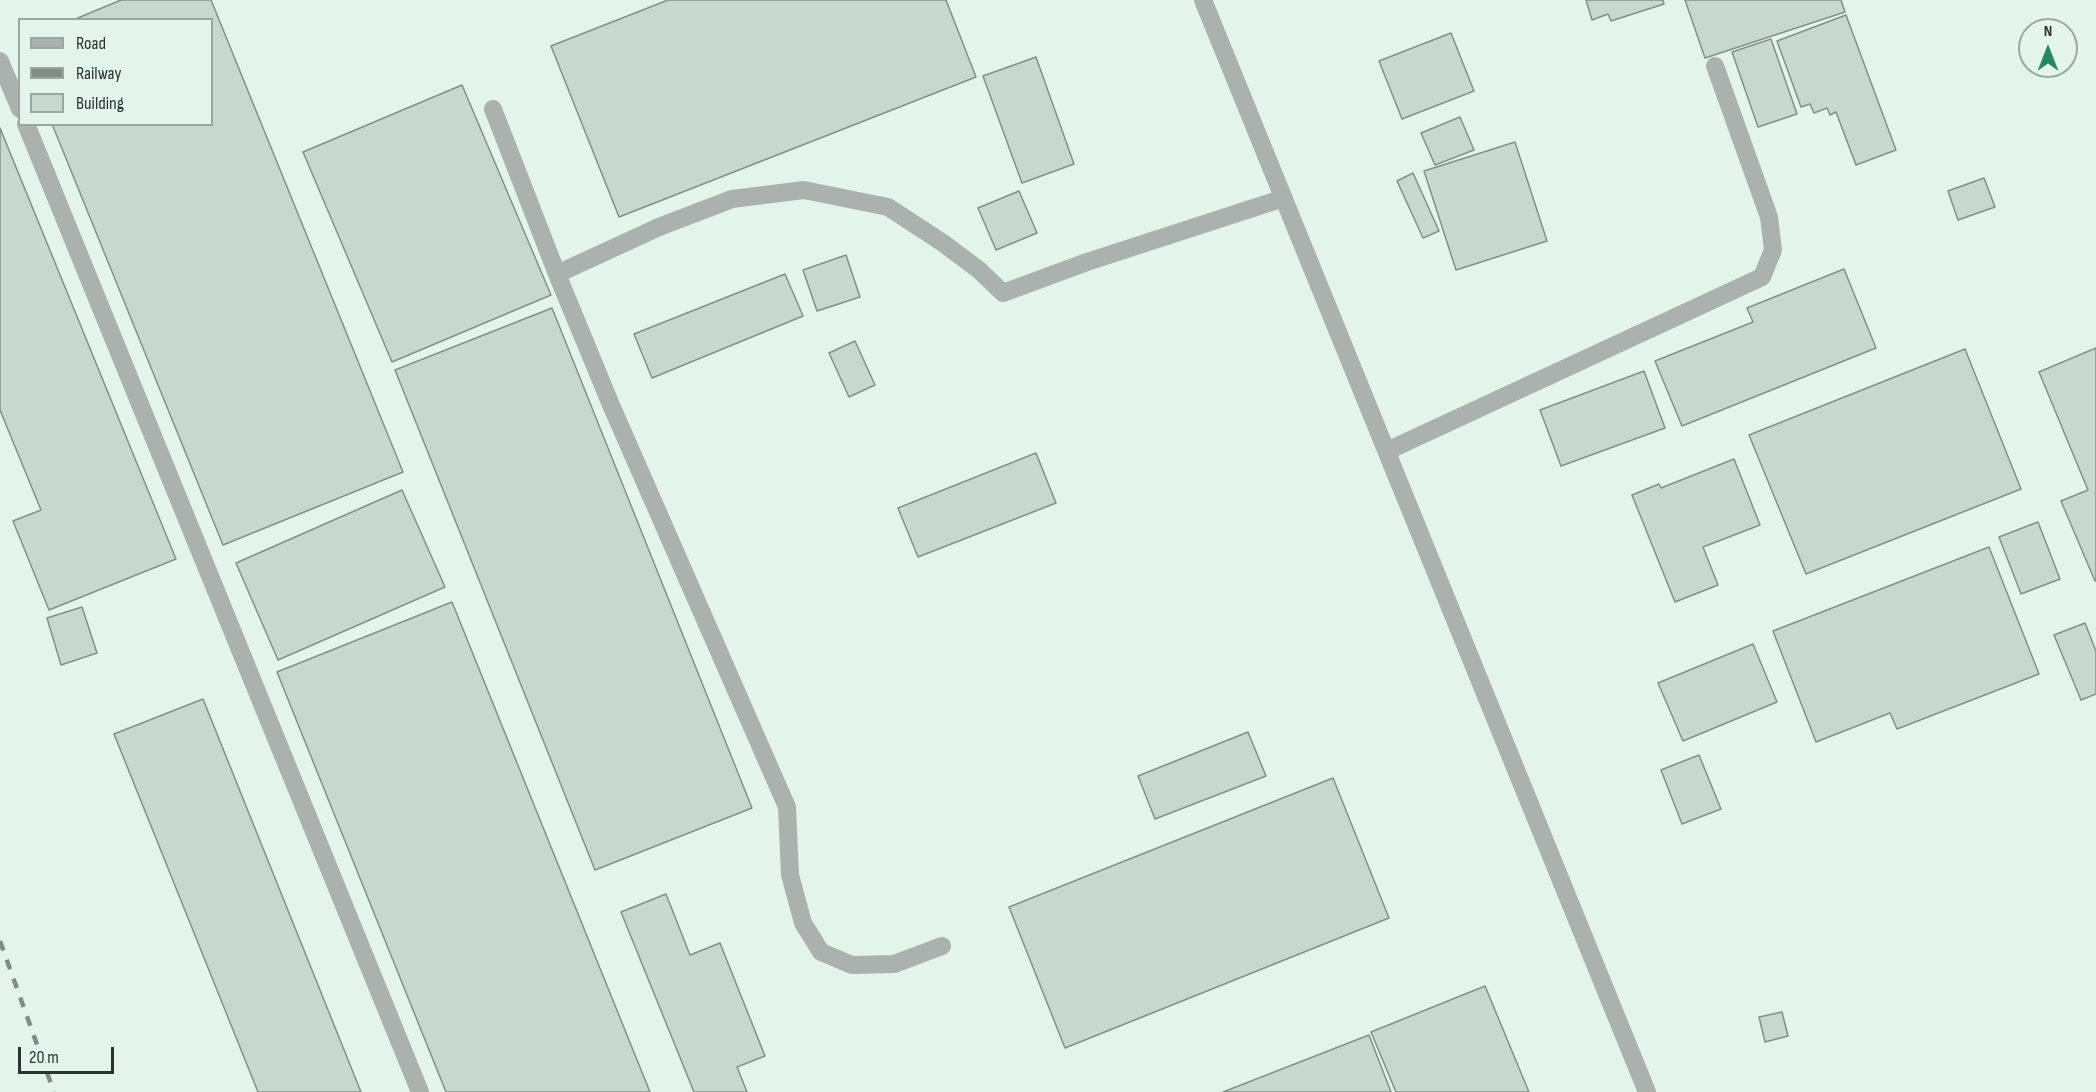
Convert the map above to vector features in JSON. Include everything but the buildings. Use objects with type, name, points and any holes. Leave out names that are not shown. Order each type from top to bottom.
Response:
[{"type":"street","points":[[1203,0],[1647,1092]]},
{"type":"street","points":[[0,61],[18,104]]},
{"type":"street","points":[[1387,451],[1762,277],[1773,250],[1769,217],[1715,66]]},
{"type":"street","points":[[493,109],[611,405],[787,807],[790,875],[803,923],[821,952],[852,965],[894,964],[942,946]]},
{"type":"street","points":[[27,126],[420,1092]]},
{"type":"street","points":[[557,274],[659,227],[732,199],[804,190],[888,207],[980,270],[1004,293],[1087,262],[1284,198]]},
{"type":"railway","points":[[0,941],[54,1092]]}]
